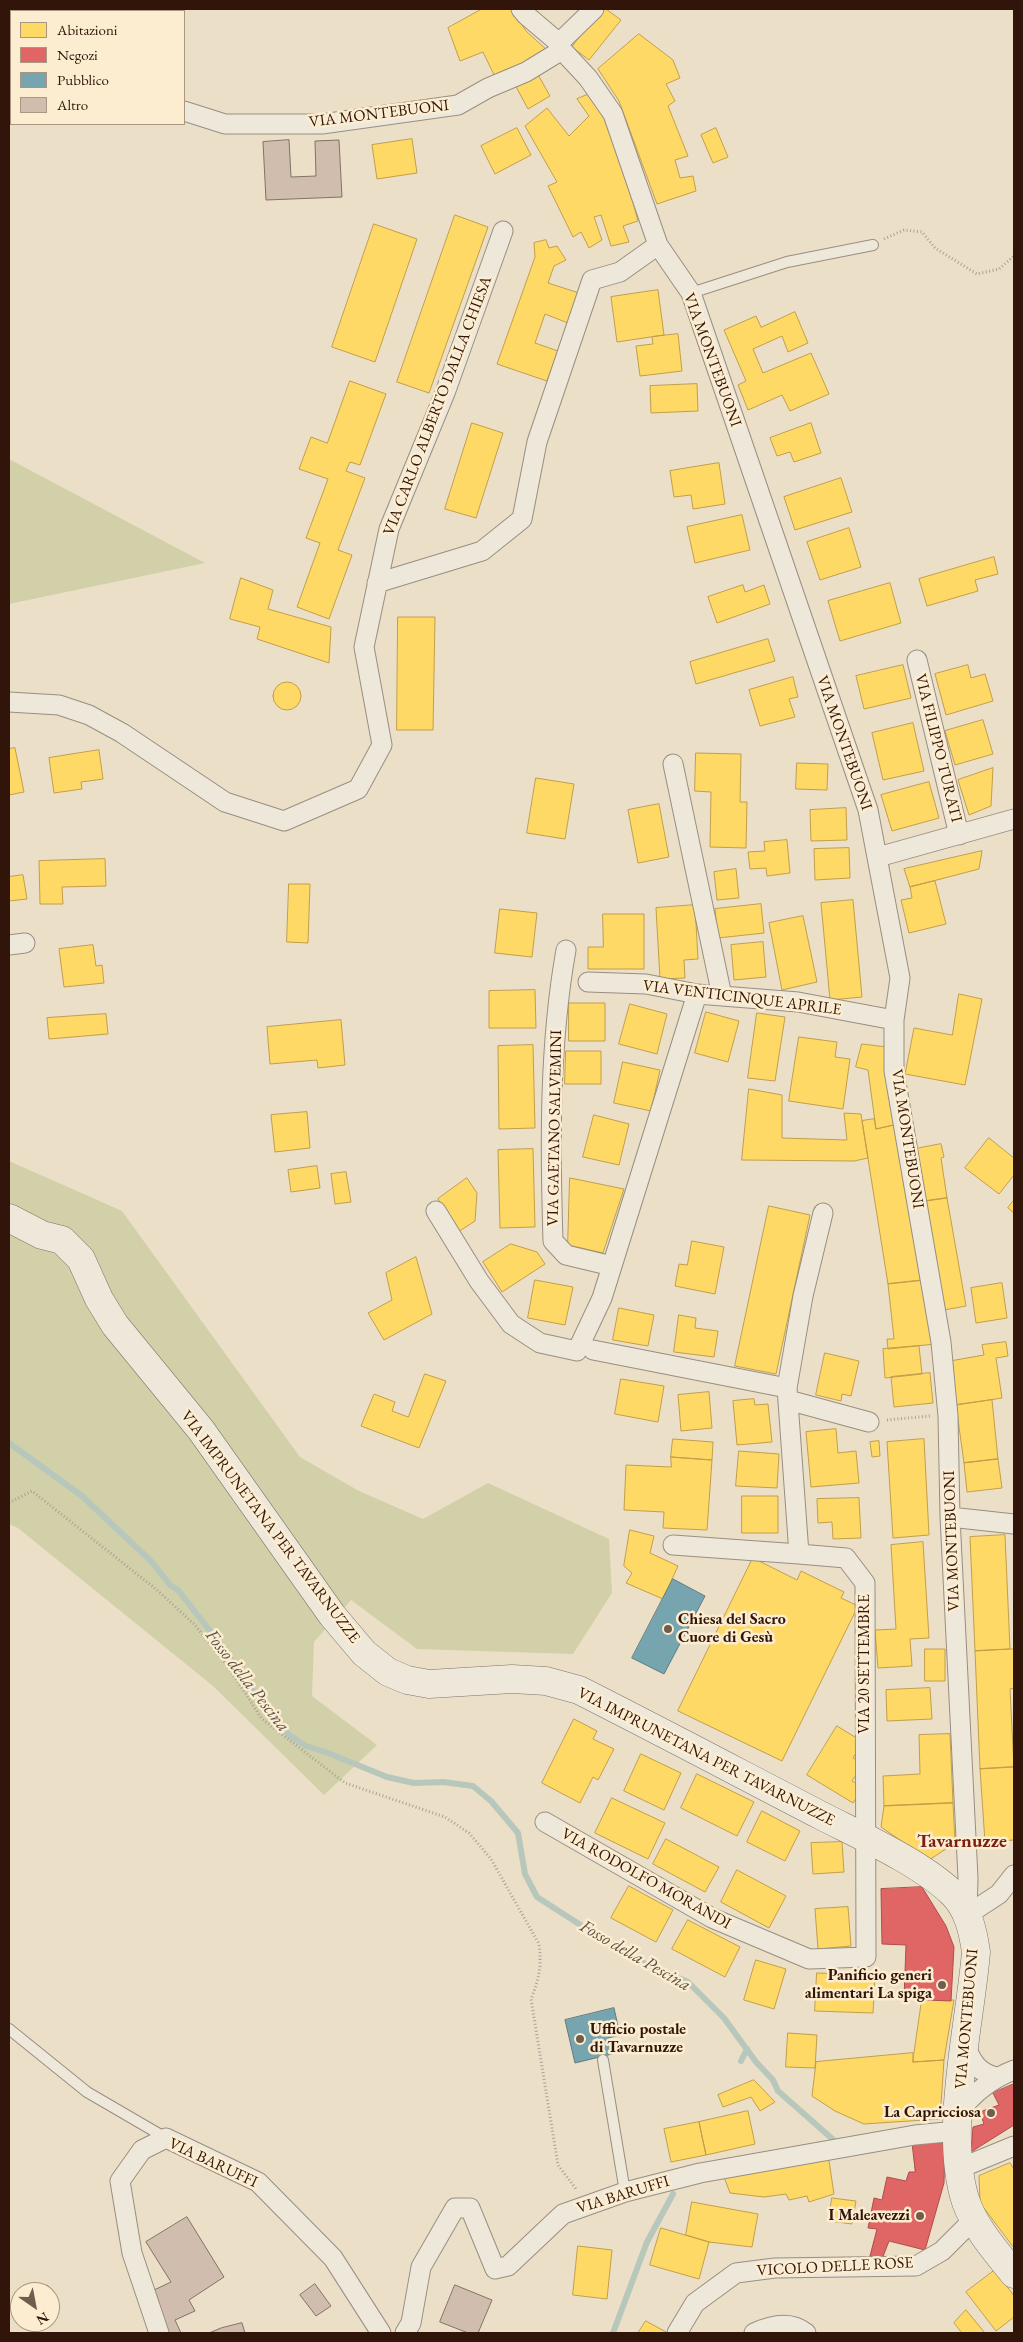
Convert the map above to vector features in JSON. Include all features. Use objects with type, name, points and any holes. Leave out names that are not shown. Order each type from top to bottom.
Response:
[{"type":"main road","name":"VIA IMPRUNETANA PER TAVARNUZZE","points":[[9,1218],[42,1235],[62,1240],[81,1259],[99,1299],[115,1325],[201,1430],[332,1615],[364,1653],[388,1672],[406,1680],[429,1684],[512,1680],[546,1681],[579,1690],[867,1839],[940,1882],[954,1895],[967,1916]]},
{"type":"main road","name":"VIA MONTEBUONI","points":[[967,1916],[976,1952],[958,2122],[958,2169],[966,2204],[974,2219],[1014,2274]]},
{"type":"street","name":"VIA MONTEBUONI","points":[[185,111],[225,124],[322,124],[458,105],[488,88],[526,72],[560,47],[594,9]]},
{"type":"street","name":"VIA MONTEBUONI","points":[[524,12],[588,78],[613,114],[658,246],[691,293],[868,810],[900,978],[894,1020],[894,1071],[941,1342],[948,1416],[950,1517],[968,1878],[967,1916]]},
{"type":"street","name":"VIA CARLO ALBERTO DALLA CHIESA","points":[[9,702],[59,705],[89,715],[122,733],[225,802],[284,821],[358,788],[382,745],[364,647],[389,529],[445,393],[503,231]]},
{"type":"street","points":[[378,583],[482,551],[522,519],[537,442],[592,280],[620,272],[658,246]]},
{"type":"street","name":"VIA FILIPPO TURATI","points":[[916,660],[959,835]]},
{"type":"street","points":[[673,764],[722,996]]},
{"type":"street","name":"VIA FILIPPO TURATI","points":[[878,857],[1014,818]]},
{"type":"street","name":"VIA GAETANO SALVEMINI","points":[[566,950],[558,996],[552,1114],[553,1241],[566,1255],[612,1266]]},
{"type":"street","name":"VIA VENTICINQUE APRILE","points":[[588,982],[646,984],[697,994],[798,1002],[894,1020]]},
{"type":"street","points":[[436,1211],[479,1281],[511,1324],[540,1343],[577,1351],[602,1298],[697,994]]},
{"type":"street","points":[[799,1554],[788,1394],[803,1296],[822,1213]]},
{"type":"street","points":[[593,1350],[788,1394],[869,1422]]},
{"type":"street","points":[[950,1517],[1014,1524]]},
{"type":"street","name":"VIA 20 SETTEMBRE","points":[[673,1545],[846,1558],[865,1584],[867,1839]]},
{"type":"street","name":"VIA RODOLFO MORANDI","points":[[545,1822],[712,1918],[809,1959],[866,1957],[867,1839]]},
{"type":"street","points":[[967,1916],[999,1894],[1014,1875]]},
{"type":"street","points":[[965,2044],[970,2059],[986,2075],[1006,2073]]},
{"type":"street","points":[[958,2122],[969,2099],[1006,2073]]},
{"type":"street","name":"VIA BARUFFI","points":[[405,2333],[411,2323],[421,2267],[455,2208],[470,2208],[494,2269],[508,2266],[563,2214],[625,2192],[700,2173],[915,2135],[958,2122]]},
{"type":"street","name":"VIA BARUFFI","points":[[158,2333],[132,2252],[120,2181],[142,2150],[166,2138],[258,2182],[333,2258],[382,2333]]},
{"type":"street","points":[[958,2169],[1014,2146]]},
{"type":"street","name":"VICOLO DELLE ROSE","points":[[677,2333],[695,2303],[736,2273],[775,2268],[916,2266],[942,2250],[974,2219]]},
{"type":"street","points":[[754,2333],[773,2325],[799,2328],[806,2333]]},
{"type":"lane","points":[[691,293],[787,262],[873,245]]},
{"type":"lane","points":[[9,2029],[87,2092],[166,2138]]},
{"type":"lane","points":[[603,2060],[625,2192]]},
{"type":"path","points":[[873,245],[904,230],[922,232],[935,248],[977,274],[1000,269],[1014,256]]},
{"type":"path","points":[[869,1422],[948,1416]]},
{"type":"path","points":[[9,1503],[32,1491],[157,1590],[194,1624],[228,1666],[262,1719],[345,1784],[445,1818],[469,1833],[491,1859],[539,1944],[542,1959],[538,1982],[531,1999],[558,2166],[589,2205]]},
{"type":"shaded area","points":[[9,459],[205,563],[9,604]]},
{"type":"shaded area","points":[[9,1161],[122,1211],[300,1457],[359,1491],[423,1519],[488,1483],[609,1539],[612,1593],[573,1654],[417,1649],[351,1600],[314,1642],[312,1696],[377,1745],[324,1795],[213,1686],[18,1528],[9,1524]]},
{"type":"building: Abitazioni","points":[[482,9],[511,9],[526,31],[549,52],[497,81],[483,52],[460,61],[448,28]]},
{"type":"building: Abitazioni","points":[[602,9],[606,9],[621,20],[589,60],[572,47]]},
{"type":"building: Abitazioni","points":[[639,34],[673,60],[680,78],[666,84],[675,101],[668,106],[688,156],[675,160],[680,178],[693,176],[696,191],[657,204],[619,101],[598,69]]},
{"type":"building: Abitazioni","points":[[536,71],[550,96],[528,109],[514,83]]},
{"type":"building: Abitazioni","points":[[592,93],[617,141],[638,221],[623,226],[629,242],[611,246],[601,215],[594,217],[602,240],[589,248],[581,232],[573,237],[548,186],[557,182],[525,126],[547,108],[569,136],[589,116],[577,99]]},
{"type":"building: Abitazioni","points":[[517,128],[531,155],[495,174],[481,146]]},
{"type":"building: Abitazioni","points":[[716,128],[728,157],[713,163],[701,135]]},
{"type":"building: Abitazioni","points":[[412,139],[417,173],[377,179],[372,145]]},
{"type":"building: Abitazioni","points":[[455,215],[488,227],[429,393],[397,382]]},
{"type":"building: Abitazioni","points":[[374,224],[417,239],[375,362],[332,347]]},
{"type":"building: Abitazioni","points":[[546,240],[549,248],[557,246],[566,260],[554,266],[548,283],[579,293],[568,323],[545,314],[535,343],[558,351],[547,381],[497,364],[535,257],[534,243]]},
{"type":"building: Abitazioni","points":[[658,290],[664,335],[617,342],[611,297]]},
{"type":"building: Abitazioni","points":[[795,312],[808,343],[788,352],[782,336],[753,349],[763,373],[811,353],[829,394],[790,411],[782,395],[748,410],[738,385],[746,381],[724,330],[756,316],[761,327]]},
{"type":"building: Abitazioni","points":[[678,334],[682,371],[640,376],[636,346],[653,344],[652,337]]},
{"type":"building: Abitazioni","points":[[350,381],[386,394],[360,465],[350,462],[346,471],[365,478],[338,550],[352,555],[329,619],[297,607],[320,543],[306,538],[328,479],[299,469],[311,437],[327,443]]},
{"type":"building: Abitazioni","points":[[697,384],[698,411],[651,413],[650,386]]},
{"type":"building: Abitazioni","points":[[472,423],[503,433],[476,518],[445,509]]},
{"type":"building: Abitazioni","points":[[811,423],[821,453],[794,462],[790,452],[777,456],[770,438]]},
{"type":"building: Abitazioni","points":[[719,463],[725,504],[693,509],[691,495],[674,497],[670,471]]},
{"type":"building: Abitazioni","points":[[841,478],[852,512],[795,530],[784,497]]},
{"type":"building: Abitazioni","points":[[742,515],[750,550],[695,563],[687,527]]},
{"type":"building: Abitazioni","points":[[849,528],[861,567],[820,580],[807,542]]},
{"type":"building: Abitazioni","points":[[994,557],[998,574],[975,580],[978,591],[927,606],[919,579]]},
{"type":"building: Abitazioni","points":[[241,578],[273,590],[268,609],[331,627],[329,663],[257,639],[260,627],[230,619]]},
{"type":"building: Abitazioni","points":[[890,583],[901,623],[840,641],[828,601]]},
{"type":"building: Abitazioni","points":[[743,585],[745,592],[764,585],[770,604],[717,623],[708,597]]},
{"type":"building: Abitazioni","points":[[398,617],[435,617],[433,730],[397,730]]},
{"type":"building: Abitazioni","points":[[768,639],[775,661],[696,684],[690,662]]},
{"type":"building: Abitazioni","points":[[903,665],[911,698],[864,709],[856,676]]},
{"type":"building: Abitazioni","points":[[968,665],[971,678],[985,674],[993,701],[946,715],[935,674]]},
{"type":"building: Abitazioni","points":[[793,677],[798,697],[789,699],[795,717],[760,726],[749,690]]},
{"type":"building: Abitazioni","points":[[287,682],[297,686],[301,696],[297,706],[287,710],[277,706],[273,696],[277,686]]},
{"type":"building: Abitazioni","points":[[983,720],[993,754],[955,765],[945,731]]},
{"type":"building: Abitazioni","points":[[913,723],[924,771],[883,780],[872,733]]},
{"type":"building: Abitazioni","points":[[15,748],[24,792],[9,795],[9,749]]},
{"type":"building: Abitazioni","points":[[99,750],[103,779],[81,782],[82,789],[54,793],[49,758]]},
{"type":"building: Abitazioni","points":[[696,753],[741,754],[740,802],[747,802],[746,848],[710,847],[711,792],[695,791]]},
{"type":"building: Abitazioni","points":[[797,763],[828,764],[827,790],[796,789]]},
{"type":"building: Abitazioni","points":[[993,768],[991,806],[969,815],[958,780]]},
{"type":"building: Abitazioni","points":[[536,778],[574,784],[565,839],[527,833]]},
{"type":"building: Abitazioni","points":[[929,782],[939,818],[892,831],[881,795]]},
{"type":"building: Abitazioni","points":[[659,804],[669,857],[638,863],[628,810]]},
{"type":"building: Abitazioni","points":[[846,808],[847,840],[811,841],[810,810]]},
{"type":"building: Abitazioni","points":[[787,840],[790,873],[767,876],[766,868],[750,869],[748,852],[765,851],[764,842]]},
{"type":"building: Abitazioni","points":[[849,848],[850,878],[815,880],[814,849]]},
{"type":"building: Abitazioni","points":[[982,851],[979,869],[910,887],[904,869]]},
{"type":"building: Abitazioni","points":[[105,859],[106,886],[62,887],[63,904],[40,904],[39,861]]},
{"type":"building: Abitazioni","points":[[736,869],[739,898],[717,900],[714,872]]},
{"type":"building: Abitazioni","points":[[23,875],[27,899],[9,901],[9,877]]},
{"type":"building: Abitazioni","points":[[935,881],[946,924],[909,933],[901,900],[912,898],[910,887]]},
{"type":"building: Abitazioni","points":[[289,884],[310,884],[308,943],[287,942]]},
{"type":"building: Abitazioni","points":[[853,900],[862,997],[830,1000],[821,903]]},
{"type":"building: Abitazioni","points":[[761,904],[764,933],[718,938],[715,909]]},
{"type":"building: Abitazioni","points":[[695,905],[698,959],[684,960],[685,978],[660,979],[656,908]]},
{"type":"building: Abitazioni","points":[[500,909],[537,913],[532,957],[495,953]]},
{"type":"building: Abitazioni","points":[[603,914],[644,914],[644,969],[588,969],[588,947],[603,947]]},
{"type":"building: Abitazioni","points":[[803,916],[817,982],[782,990],[769,923]]},
{"type":"building: Abitazioni","points":[[763,942],[766,977],[734,980],[731,945]]},
{"type":"building: Abitazioni","points":[[93,945],[96,966],[102,965],[104,983],[64,987],[59,949]]},
{"type":"building: Abitazioni","points":[[535,990],[536,1028],[489,1028],[489,991]]},
{"type":"building: Abitazioni","points":[[959,994],[982,999],[965,1085],[905,1074],[914,1028],[952,1035]]},
{"type":"building: Abitazioni","points":[[569,1003],[605,1003],[605,1041],[569,1041]]},
{"type":"building: Abitazioni","points":[[630,1004],[667,1014],[657,1054],[619,1044]]},
{"type":"building: Abitazioni","points":[[706,1012],[739,1021],[728,1062],[695,1053]]},
{"type":"building: Abitazioni","points":[[757,1013],[785,1017],[775,1081],[748,1078]]},
{"type":"building: Abitazioni","points":[[106,1014],[108,1034],[49,1039],[47,1018]]},
{"type":"building: Abitazioni","points":[[341,1020],[345,1065],[318,1068],[317,1060],[270,1064],[267,1027]]},
{"type":"building: Abitazioni","points":[[799,1037],[837,1042],[835,1057],[850,1059],[843,1109],[789,1101]]},
{"type":"building: Abitazioni","points":[[862,1044],[887,1047],[898,1124],[876,1129],[868,1070],[856,1067]]},
{"type":"building: Abitazioni","points":[[533,1045],[535,1128],[499,1129],[498,1046]]},
{"type":"building: Abitazioni","points":[[566,1051],[601,1051],[601,1084],[565,1084]]},
{"type":"building: Abitazioni","points":[[623,1062],[660,1070],[651,1111],[614,1103]]},
{"type":"building: Abitazioni","points":[[749,1089],[782,1095],[782,1138],[847,1140],[844,1113],[861,1114],[868,1158],[854,1161],[742,1160]]},
{"type":"building: Abitazioni","points":[[307,1112],[310,1148],[275,1152],[271,1115]]},
{"type":"building: Abitazioni","points":[[594,1115],[629,1124],[619,1165],[583,1157]]},
{"type":"building: Abitazioni","points":[[874,1119],[876,1129],[898,1124],[925,1280],[888,1284],[862,1121]]},
{"type":"building: Abitazioni","points":[[989,1138],[1014,1158],[1014,1175],[999,1194],[965,1168]]},
{"type":"building: Abitazioni","points":[[941,1144],[944,1157],[941,1158],[947,1198],[926,1201],[915,1149]]},
{"type":"building: Abitazioni","points":[[533,1149],[535,1227],[500,1228],[498,1150]]},
{"type":"building: Abitazioni","points":[[317,1166],[320,1188],[291,1192],[288,1170]]},
{"type":"building: Abitazioni","points":[[346,1172],[351,1202],[335,1204],[331,1174]]},
{"type":"building: Abitazioni","points":[[467,1178],[477,1193],[475,1221],[458,1232],[438,1199]]},
{"type":"building: Abitazioni","points":[[570,1178],[624,1189],[603,1253],[568,1245]]},
{"type":"building: Abitazioni","points":[[947,1198],[966,1306],[944,1310],[926,1201]]},
{"type":"building: Abitazioni","points":[[1014,1200],[1014,1213],[1008,1208]]},
{"type":"building: Abitazioni","points":[[769,1206],[810,1215],[776,1374],[735,1366]]},
{"type":"building: Abitazioni","points":[[692,1241],[724,1247],[715,1294],[675,1286],[679,1264],[687,1265]]},
{"type":"building: Abitazioni","points":[[511,1244],[537,1252],[545,1264],[502,1292],[483,1262]]},
{"type":"building: Abitazioni","points":[[416,1257],[432,1314],[384,1340],[368,1313],[392,1300],[386,1273]]},
{"type":"building: Abitazioni","points":[[535,1280],[573,1287],[565,1325],[528,1318]]},
{"type":"building: Abitazioni","points":[[925,1280],[935,1344],[888,1349],[887,1339],[894,1339],[888,1284]]},
{"type":"building: Abitazioni","points":[[1002,1283],[1007,1318],[976,1323],[971,1288]]},
{"type":"building: Abitazioni","points":[[619,1308],[654,1315],[648,1346],[613,1340]]},
{"type":"building: Abitazioni","points":[[679,1315],[696,1318],[695,1328],[718,1331],[714,1357],[674,1352]]},
{"type":"building: Abitazioni","points":[[1006,1342],[1008,1356],[996,1358],[1002,1398],[956,1405],[950,1361],[984,1355],[982,1345]]},
{"type":"building: Abitazioni","points":[[919,1346],[922,1374],[885,1378],[883,1349]]},
{"type":"building: Abitazioni","points":[[825,1353],[859,1361],[851,1396],[842,1394],[841,1401],[816,1395]]},
{"type":"building: Abitazioni","points":[[930,1373],[933,1403],[894,1407],[891,1377]]},
{"type":"building: Abitazioni","points":[[425,1374],[446,1381],[419,1448],[361,1426],[374,1394],[395,1402],[392,1411],[408,1417]]},
{"type":"building: Abitazioni","points":[[621,1379],[664,1386],[658,1422],[615,1414]]},
{"type":"building: Abitazioni","points":[[709,1392],[712,1428],[681,1431],[678,1395]]},
{"type":"building: Abitazioni","points":[[754,1399],[755,1405],[768,1404],[772,1442],[737,1445],[733,1401]]},
{"type":"building: Abitazioni","points":[[992,1400],[998,1459],[964,1463],[956,1405]]},
{"type":"building: Abitazioni","points":[[836,1429],[838,1453],[856,1451],[859,1483],[811,1487],[806,1432]]},
{"type":"building: Abitazioni","points":[[673,1439],[713,1442],[712,1460],[671,1457]]},
{"type":"building: Abitazioni","points":[[924,1439],[929,1535],[893,1538],[887,1442]]},
{"type":"building: Abitazioni","points":[[879,1441],[880,1456],[872,1457],[870,1442]]},
{"type":"building: Abitazioni","points":[[739,1451],[779,1454],[777,1488],[736,1486]]},
{"type":"building: Abitazioni","points":[[671,1457],[712,1460],[707,1530],[663,1528],[664,1512],[624,1510],[626,1465],[671,1467]]},
{"type":"building: Abitazioni","points":[[998,1459],[1002,1488],[967,1492],[964,1463]]},
{"type":"building: Abitazioni","points":[[742,1496],[778,1496],[778,1533],[742,1533]]},
{"type":"building: Abitazioni","points":[[859,1498],[861,1538],[833,1539],[832,1522],[818,1523],[817,1499]]},
{"type":"building: Abitazioni","points":[[630,1530],[654,1536],[650,1553],[678,1566],[663,1599],[626,1583],[632,1573],[624,1566]]},
{"type":"building: Abitazioni","points":[[1005,1535],[1010,1649],[975,1651],[970,1537]]},
{"type":"building: Abitazioni","points":[[923,1542],[929,1638],[910,1639],[912,1666],[878,1668],[875,1630],[896,1629],[891,1545]]},
{"type":"building: Abitazioni","points":[[753,1558],[797,1580],[801,1571],[844,1592],[841,1598],[858,1606],[782,1761],[678,1711]]},
{"type":"building: Abitazioni","points":[[925,1649],[945,1649],[945,1681],[925,1681]]},
{"type":"building: Abitazioni","points":[[1014,1649],[1014,1688],[1010,1689],[1014,1767],[980,1769],[975,1651]]},
{"type":"building: Abitazioni","points":[[930,1688],[932,1719],[887,1721],[886,1690]]},
{"type":"building: Abitazioni","points":[[574,1719],[597,1731],[593,1739],[614,1749],[598,1780],[593,1777],[580,1803],[542,1783]]},
{"type":"building: Abitazioni","points":[[837,1726],[863,1742],[853,1758],[863,1764],[852,1781],[863,1787],[853,1803],[807,1775]]},
{"type":"building: Abitazioni","points":[[950,1734],[953,1803],[884,1806],[883,1776],[920,1774],[919,1735]]},
{"type":"building: Abitazioni","points":[[641,1754],[681,1773],[664,1810],[624,1791]]},
{"type":"building: Abitazioni","points":[[1014,1767],[1014,1840],[985,1842],[980,1769]]},
{"type":"building: Abitazioni","points":[[697,1774],[754,1802],[737,1836],[681,1808]]},
{"type":"building: Abitazioni","points":[[612,1798],[665,1823],[648,1859],[595,1833]]},
{"type":"building: Abitazioni","points":[[953,1803],[955,1843],[929,1860],[881,1827],[884,1806]]},
{"type":"building: Abitazioni","points":[[762,1811],[800,1831],[785,1861],[747,1842]]},
{"type":"building: Abitazioni","points":[[666,1839],[719,1867],[705,1892],[653,1864]]},
{"type":"building: Abitazioni","points":[[842,1842],[844,1872],[813,1874],[811,1843]]},
{"type":"building: Abitazioni","points":[[737,1870],[786,1896],[769,1928],[721,1902]]},
{"type":"building: Abitazioni","points":[[629,1886],[673,1910],[656,1942],[611,1918]]},
{"type":"building: Abitazioni","points":[[848,1907],[851,1946],[818,1949],[815,1909]]},
{"type":"building: Abitazioni","points":[[688,1920],[740,1947],[725,1977],[672,1949]]},
{"type":"building: Abitazioni","points":[[756,1960],[786,1969],[774,2009],[744,2000]]},
{"type":"building: Abitazioni","points":[[817,1973],[875,1975],[873,2013],[815,2011]]},
{"type":"building: Abitazioni","points":[[922,2000],[954,2000],[944,2060],[913,2062]]},
{"type":"building: Abitazioni","points":[[788,2033],[817,2035],[815,2068],[786,2067]]},
{"type":"building: Abitazioni","points":[[913,2053],[913,2062],[944,2060],[940,2119],[864,2124],[835,2111],[812,2096],[816,2062]]},
{"type":"building: Abitazioni","points":[[754,2080],[775,2102],[760,2111],[751,2097],[723,2107],[718,2095]]},
{"type":"building: Abitazioni","points":[[748,2111],[755,2144],[706,2155],[699,2122]]},
{"type":"building: Abitazioni","points":[[699,2122],[706,2155],[671,2162],[664,2129]]},
{"type":"building: Abitazioni","points":[[828,2154],[834,2194],[809,2202],[807,2196],[789,2200],[786,2194],[764,2197],[730,2193],[723,2174]]},
{"type":"building: Abitazioni","points":[[1010,2163],[1014,2169],[1014,2248],[980,2203],[979,2176]]},
{"type":"building: Abitazioni","points":[[832,2198],[856,2201],[852,2224],[829,2221]]},
{"type":"building: Abitazioni","points":[[692,2202],[758,2214],[752,2247],[709,2242],[686,2235]]},
{"type":"building: Abitazioni","points":[[661,2228],[709,2242],[699,2279],[650,2265]]},
{"type":"building: Abitazioni","points":[[578,2246],[612,2250],[607,2299],[573,2295]]},
{"type":"building: Abitazioni","points":[[995,2270],[1014,2296],[1014,2317],[996,2331],[966,2292]]},
{"type":"building: Abitazioni","points":[[966,2310],[985,2333],[962,2333],[954,2323]]},
{"type":"building: Abitazioni","points":[[646,2321],[666,2332],[638,2333]]},
{"type":"building: Negozi","points":[[922,1887],[946,1926],[954,1947],[951,2001],[904,1999],[906,1945],[882,1944],[881,1889]]},
{"type":"building: Negozi","points":[[1014,2084],[1014,2125],[971,2152],[973,2127],[984,2124],[980,2112],[999,2105],[993,2093]]},
{"type":"building: Negozi","points":[[912,2140],[945,2141],[944,2183],[925,2250],[889,2241],[882,2259],[870,2256],[877,2229],[868,2228],[874,2198],[882,2200],[887,2177],[906,2181],[909,2172],[915,2172]]},
{"type":"building: Pubblico","name":"Chiesa del Sacro Cuore di Gesù","points":[[673,1579],[705,1596],[664,1674],[632,1658]]},
{"type":"building: Pubblico","points":[[614,2008],[620,2035],[608,2038],[612,2054],[575,2063],[565,2020]]},
{"type":"building: Altro","points":[[289,140],[291,177],[316,176],[315,141],[339,140],[342,197],[266,200],[263,142]]},
{"type":"building: Altro","points":[[187,2217],[224,2277],[189,2300],[195,2311],[175,2320],[181,2333],[163,2333],[152,2291],[171,2282],[146,2242]]},
{"type":"building: Altro","points":[[315,2284],[331,2306],[316,2316],[300,2295]]},
{"type":"building: Altro","points":[[455,2285],[492,2300],[478,2333],[468,2333],[440,2322]]},
{"type":"building: Altro","points":[[242,2323],[245,2333],[209,2333],[221,2328]]},
{"type":"waterway","name":"Fosso della Pescina","points":[[9,1443],[82,1496],[151,1561],[170,1585],[178,1590],[225,1650],[266,1710],[289,1735],[306,1746],[387,1777],[414,1783],[443,1782],[473,1786],[491,1801],[518,1833],[525,1874],[537,1897],[632,1958],[688,1982],[724,2018],[756,2062],[773,2080],[778,2091],[837,2143]]},
{"type":"waterway","points":[[741,2061],[747,2049]]},
{"type":"waterway","points":[[613,2333],[647,2242],[673,2194]]},
{"type":"place","name":"Chiesa del Sacro Cuore di Gesù","points":[[668,1629]]},
{"type":"place","name":"Panificio generi alimentari La spiga","points":[[942,1985]]},
{"type":"place","name":"Ufficio postale di Tavarnuzze","points":[[580,2039]]},
{"type":"place","name":"La Capricciosa","points":[[991,2113]]},
{"type":"place","name":"I Maleavezzi","points":[[920,2216]]},
{"type":"district","name":"Tavarnuzze","points":[[962,1842]]}]
